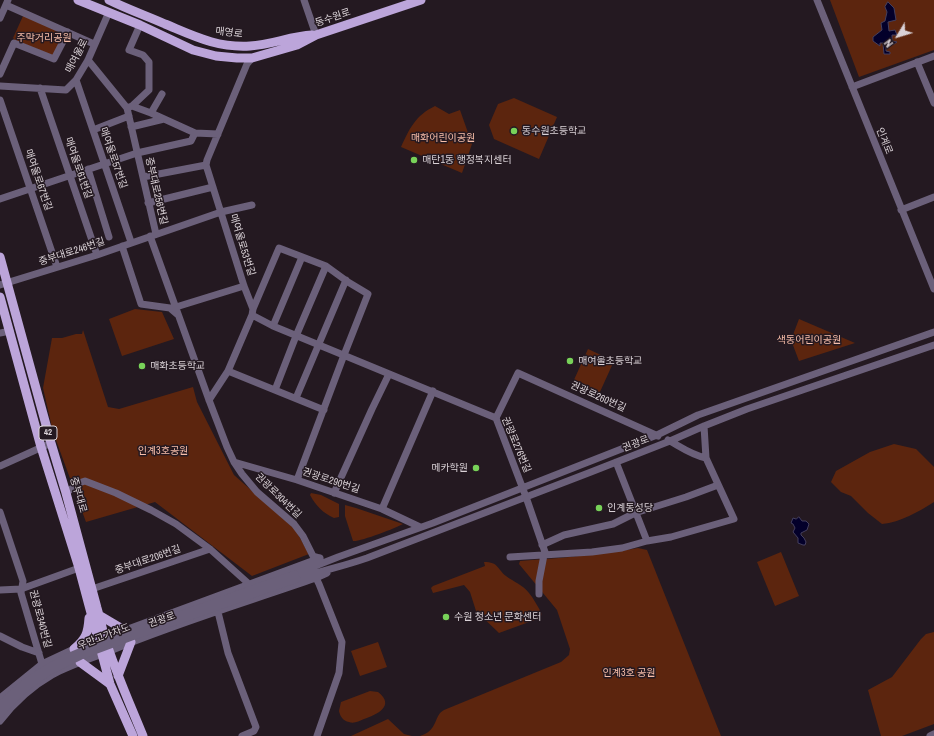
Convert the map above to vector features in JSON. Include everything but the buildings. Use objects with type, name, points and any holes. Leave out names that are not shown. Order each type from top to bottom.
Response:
[{"type":"main road","name":"동수원로","points":[[78,0],[140,25],[193,50],[216,56],[252,58],[297,45],[316,35],[421,0]]},
{"type":"main road","name":"매영로","points":[[113,1],[188,34],[217,44],[250,46],[267,44],[298,36],[316,35]]},
{"type":"main road","name":"중부대로","points":[[0,257],[4,284],[66,493],[99,615],[101,639]]},
{"type":"main road","name":"중부대로","points":[[0,298],[42,447],[79,568],[90,611],[105,652],[110,684],[133,736]]},
{"type":"main road","points":[[74,648],[85,638],[88,629],[90,611]]},
{"type":"main road","points":[[99,615],[126,630]]},
{"type":"main road","points":[[118,676],[131,642]]},
{"type":"main road","name":"중부대로","points":[[105,652],[118,676],[143,736]]},
{"type":"main road","points":[[80,662],[110,684]]},
{"type":"street","points":[[84,0],[109,12]]},
{"type":"street","points":[[304,0],[316,35]]},
{"type":"street","name":"인계로","points":[[818,0],[934,289]]},
{"type":"street","points":[[0,18],[7,2],[94,44]]},
{"type":"street","name":"매여울로","points":[[0,86],[66,90],[76,80],[88,60],[109,12]]},
{"type":"street","points":[[93,130],[129,110],[149,90],[149,62],[143,55],[129,50],[140,25]]},
{"type":"street","points":[[0,74],[14,43],[54,59],[68,32]]},
{"type":"street","points":[[852,87],[934,56]]},
{"type":"street","points":[[142,177],[206,165],[206,160],[247,64],[252,58]]},
{"type":"street","points":[[88,60],[129,110],[151,113],[195,133],[218,134]]},
{"type":"street","points":[[917,62],[934,101]]},
{"type":"street","name":"매여울로57번길","points":[[76,80],[131,242]]},
{"type":"street","name":"매여울로61번길","points":[[40,88],[96,254]]},
{"type":"street","points":[[151,113],[162,94]]},
{"type":"street","name":"매여울로67번길","points":[[0,100],[57,267]]},
{"type":"street","name":"중부대로256번길","points":[[129,110],[131,127],[148,203],[153,235]]},
{"type":"street","points":[[131,127],[164,119]]},
{"type":"street","name":"중부대로256번길","points":[[0,199],[137,153],[191,140],[195,133]]},
{"type":"street","name":"매여울로53번길","points":[[206,165],[253,312]]},
{"type":"street","points":[[88,169],[109,237]]},
{"type":"street","points":[[148,203],[213,186]]},
{"type":"street","points":[[902,210],[934,197]]},
{"type":"street","name":"중부대로246번길","points":[[4,284],[221,212],[252,205]]},
{"type":"street","points":[[153,235],[176,310]]},
{"type":"street","points":[[122,246],[141,304],[176,310],[244,286]]},
{"type":"street","points":[[209,400],[228,371],[279,248],[326,266],[368,294],[297,480]]},
{"type":"street","points":[[273,326],[302,257]]},
{"type":"street","points":[[275,390],[326,266]]},
{"type":"street","points":[[296,398],[346,280]]},
{"type":"street","name":"권광로304번길","points":[[176,310],[209,400],[234,462],[257,492],[294,524],[303,536],[313,556],[320,558]]},
{"type":"street","name":"권광로276번길","points":[[253,312],[273,326],[496,418],[523,487],[545,555]]},
{"type":"street","points":[[0,333],[10,331]]},
{"type":"street","name":"권광로","points":[[296,577],[338,557],[420,527],[657,435],[698,415],[934,332]]},
{"type":"street","name":"권광로","points":[[1,717],[31,689],[52,675],[105,652],[316,578],[346,565],[670,441],[748,409],[934,345]]},
{"type":"street","points":[[228,371],[324,410]]},
{"type":"street","name":"권광로260번길","points":[[496,418],[518,373],[670,441],[697,457],[706,458]]},
{"type":"street","points":[[334,493],[372,409],[390,374]]},
{"type":"street","points":[[382,509],[433,391]]},
{"type":"street","points":[[510,556],[592,552],[622,548],[647,541],[671,537],[734,519],[706,458],[704,426]]},
{"type":"street","points":[[0,466],[51,443]]},
{"type":"street","name":"권광로290번길","points":[[234,462],[297,480],[382,509],[420,527]]},
{"type":"street","points":[[616,462],[647,541]]},
{"type":"street","points":[[66,493],[82,482],[100,486],[151,510],[168,519],[210,549],[249,584]]},
{"type":"street","points":[[542,545],[564,535],[613,524],[635,513],[718,485]]},
{"type":"street","name":"권광로340번길","points":[[0,512],[23,581],[21,593],[42,664]]},
{"type":"street","name":"중부대로206번길","points":[[92,589],[210,549]]},
{"type":"street","points":[[539,594],[539,581],[545,555]]},
{"type":"street","name":"권광로","points":[[0,698],[42,664],[74,648],[320,558],[338,557]]},
{"type":"street","name":"권광로","points":[[296,577],[346,565]]},
{"type":"street","points":[[0,590],[21,589],[79,568]]},
{"type":"street","name":"우만고가차도","points":[[0,705],[14,691],[34,675],[64,657],[210,604],[296,577]]},
{"type":"street","name":"우만고가차도","points":[[1,717],[19,694],[31,684],[81,656],[296,577]]},
{"type":"street","points":[[316,578],[342,642],[339,673],[317,736]]},
{"type":"street","points":[[218,612],[228,653],[256,727],[256,733],[242,736]]},
{"type":"street","points":[[0,636],[22,647],[39,653]]},
{"type":"green space","points":[[830,0],[934,0],[934,50],[859,77]]},
{"type":"green space","name":"주막거리공원","points":[[26,15],[65,32],[56,57],[13,38],[23,16]]},
{"type":"green space","points":[[514,98],[557,117],[539,159],[494,139],[489,125],[498,104]]},
{"type":"green space","name":"매화어린이공원","points":[[435,106],[449,114],[460,110],[472,144],[462,173],[401,147],[410,128],[418,118]]},
{"type":"green space","points":[[135,309],[162,312],[174,339],[122,356],[109,319]]},
{"type":"green space","name":"색동어린이공원","points":[[799,319],[855,343],[799,361],[791,340]]},
{"type":"green space","name":"인계3호공원","points":[[83,330],[108,407],[119,409],[193,387],[197,402],[234,475],[295,529],[309,554],[252,576],[155,502],[86,522],[53,432],[43,388],[52,338],[62,338],[82,334]]},
{"type":"green space","points":[[588,349],[614,361],[599,394],[573,382]]},
{"type":"green space","points":[[894,444],[916,449],[934,467],[934,502],[903,519],[882,524],[868,513],[851,496],[841,492],[831,482],[836,471],[870,452]]},
{"type":"green space","points":[[311,493],[321,495],[339,504],[339,517],[334,518],[326,514],[312,499],[310,495]]},
{"type":"green space","points":[[345,505],[403,524],[370,537],[353,541],[345,516]]},
{"type":"green space","name":"인계3호 공원","points":[[638,548],[647,550],[721,736],[420,736],[433,727],[438,716],[444,710],[561,662],[569,655],[570,649],[557,610],[519,564],[520,561]]},
{"type":"green space","points":[[781,552],[799,596],[775,606],[757,562]]},
{"type":"green space","points":[[484,562],[489,562],[497,566],[506,576],[527,590],[542,614],[540,618],[499,633],[476,611],[470,592],[464,585],[433,593],[431,588],[433,586],[485,566]]},
{"type":"green space","points":[[934,632],[934,724],[902,736],[881,736],[868,690],[892,677],[921,639],[926,634]]},
{"type":"green space","points":[[378,642],[387,667],[360,676],[351,651]]},
{"type":"green space","points":[[370,691],[378,692],[383,697],[385,706],[374,715],[353,723],[343,719],[339,711],[341,702]]},
{"type":"green space","points":[[388,719],[404,734],[412,736],[351,736]]},
{"type":"shaded area","points":[[888,2],[894,8],[896,20],[888,22],[889,31],[895,30],[897,35],[892,35],[892,41],[897,42],[886,46],[886,51],[890,52],[890,54],[884,54],[883,43],[880,43],[880,46],[873,41],[873,37],[882,30],[881,23],[885,21],[887,12],[885,7]]},
{"type":"shaded area","points":[[799,517],[802,521],[806,521],[809,524],[807,530],[801,533],[806,542],[805,545],[798,543],[798,538],[793,532],[795,528],[791,523],[793,518],[796,519]]},
{"type":"place","name":"동수원초등학교","points":[[514,131]]},
{"type":"place","name":"매탄1동 행정복지센터","points":[[414,160]]},
{"type":"place","name":"매여울초등학교","points":[[570,361]]},
{"type":"place","name":"매화초등학교","points":[[142,366]]},
{"type":"place","name":"메카학원","points":[[476,468]]},
{"type":"place","name":"인계동성당","points":[[599,508]]},
{"type":"place","name":"수원 청소년 문화센터","points":[[446,617]]}]
